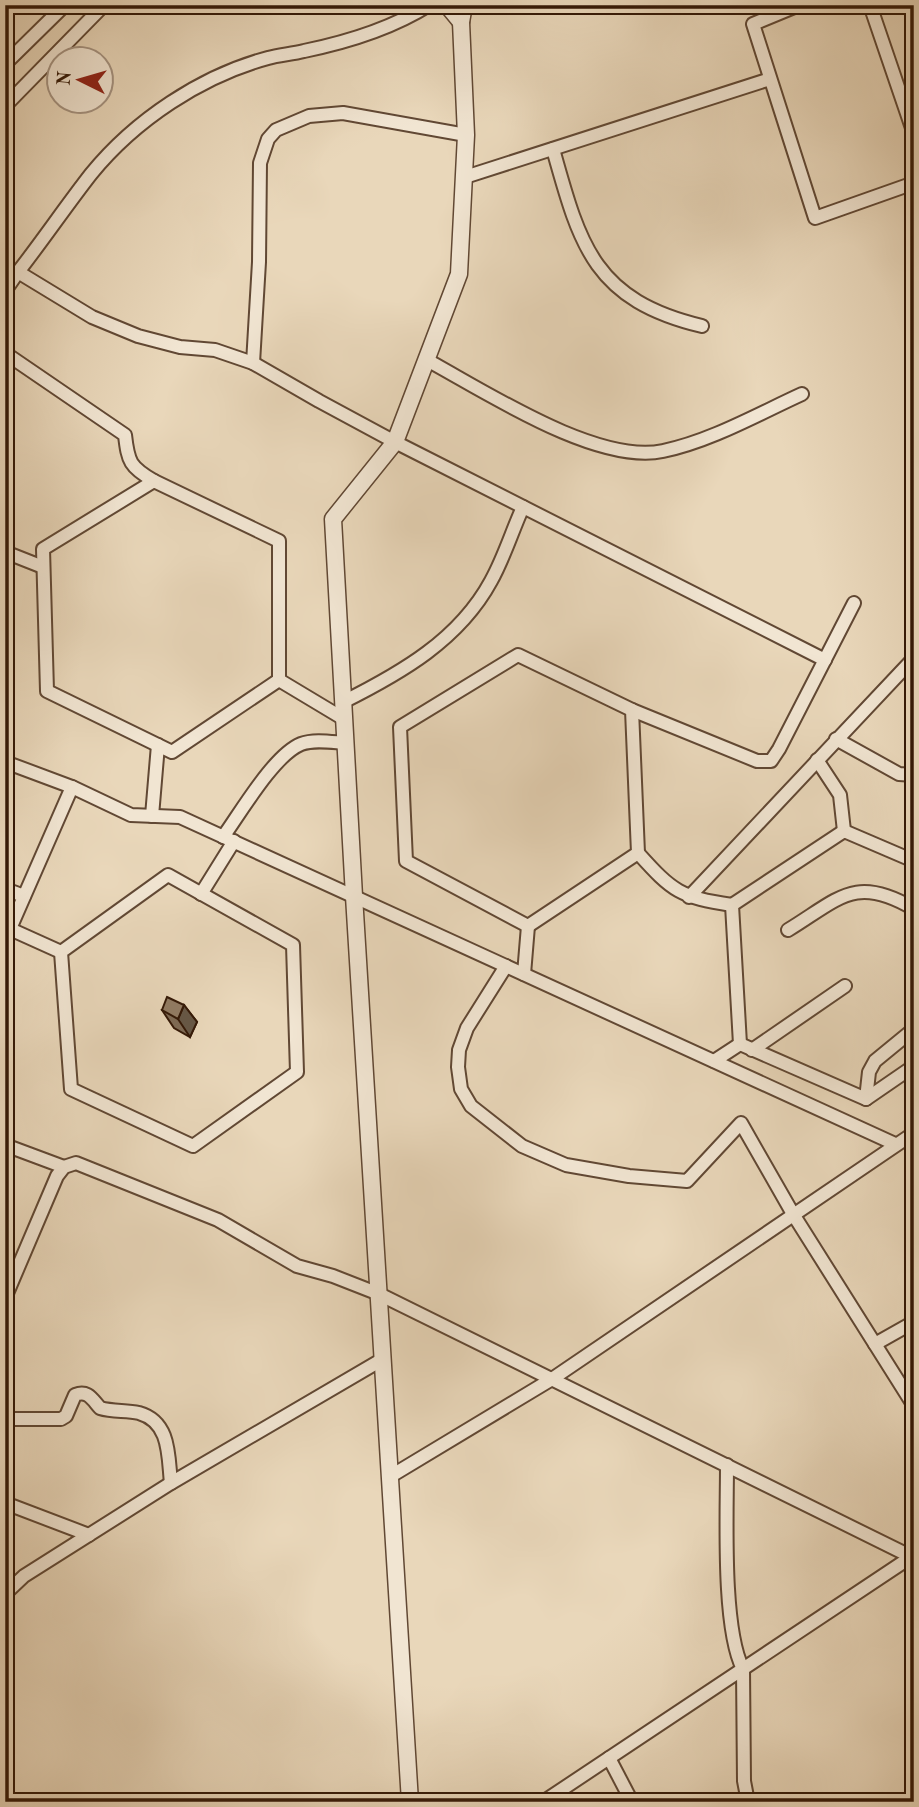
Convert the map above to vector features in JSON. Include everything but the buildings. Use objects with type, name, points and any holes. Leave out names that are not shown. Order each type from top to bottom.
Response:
[{"type":"street","points":[[5,64],[65,5]]},
{"type":"street","points":[[5,106],[104,5]]},
{"type":"street","points":[[5,290],[93,172],[136,129],[179,97],[226,73],[268,58],[357,38],[404,19],[429,5]]},
{"type":"street","points":[[447,5],[461,22]]},
{"type":"street","points":[[410,1802],[333,519],[396,442],[459,274],[466,135],[461,22],[464,5]]},
{"type":"street","points":[[799,5],[753,24],[815,218],[914,183]]},
{"type":"street","points":[[870,5],[914,134]]},
{"type":"street","points":[[465,177],[770,79]]},
{"type":"street","points":[[253,363],[259,262],[260,163],[268,139],[276,130],[309,116],[343,113],[466,135]]},
{"type":"street","points":[[553,149],[573,219],[586,248],[604,275],[635,299],[672,319],[702,326]]},
{"type":"street","points":[[18,272],[92,317],[138,336],[180,347],[215,350],[253,363],[396,442],[825,660]]},
{"type":"street","points":[[5,353],[125,435],[127,456],[135,470],[279,541],[279,680]]},
{"type":"street","points":[[427,360],[584,442],[621,452],[662,452],[709,436],[802,394]]},
{"type":"street","points":[[154,481],[43,549],[47,691],[172,752],[279,680]]},
{"type":"street","points":[[343,702],[394,676],[436,646],[468,617],[491,581],[523,507]]},
{"type":"street","points":[[5,552],[43,567]]},
{"type":"street","points":[[528,926],[406,861],[400,727],[518,654],[632,710],[764,763],[775,756],[854,603]]},
{"type":"street","points":[[689,897],[914,658]]},
{"type":"street","points":[[279,680],[344,719]]},
{"type":"street","points":[[632,710],[638,853],[675,891],[689,897],[732,905],[844,831]]},
{"type":"street","points":[[836,739],[900,774],[914,775]]},
{"type":"street","points":[[201,894],[228,839],[271,770],[289,751],[303,743],[345,743]]},
{"type":"street","points":[[152,816],[159,745]]},
{"type":"street","points":[[817,760],[840,795],[844,831]]},
{"type":"street","points":[[5,762],[72,787],[131,815],[180,817],[895,1144]]},
{"type":"street","points":[[61,952],[8,934],[72,787]]},
{"type":"street","points":[[844,831],[914,861]]},
{"type":"street","points":[[528,926],[638,853]]},
{"type":"street","points":[[168,875],[293,945],[298,1072],[193,1146],[71,1089],[61,952],[168,875]]},
{"type":"street","points":[[5,889],[24,896]]},
{"type":"street","points":[[788,930],[842,897],[857,892],[878,892],[892,896],[914,909]]},
{"type":"street","points":[[732,905],[746,1047]]},
{"type":"street","points":[[524,974],[528,926]]},
{"type":"street","points":[[506,966],[467,1028],[459,1050],[461,1089],[471,1106],[523,1146],[566,1165],[629,1176],[687,1181],[741,1123],[793,1214],[914,1405]]},
{"type":"street","points":[[714,1061],[746,1047],[845,986]]},
{"type":"street","points":[[866,1099],[869,1072],[875,1061],[914,1029]]},
{"type":"street","points":[[746,1047],[866,1099]]},
{"type":"street","points":[[866,1099],[914,1066]]},
{"type":"street","points":[[391,1476],[552,1379],[914,1133]]},
{"type":"street","points":[[5,1145],[64,1167]]},
{"type":"street","points":[[5,1298],[10,1274],[57,1176],[64,1167],[76,1163],[218,1220],[296,1266],[333,1276],[379,1294],[913,1556]]},
{"type":"street","points":[[875,1344],[914,1322]]},
{"type":"street","points":[[5,1594],[24,1576],[171,1483],[383,1359]]},
{"type":"street","points":[[5,1419],[61,1419],[66,1416],[75,1395],[80,1393],[91,1397],[100,1408],[138,1413],[157,1422],[162,1430],[167,1442],[171,1483]]},
{"type":"street","points":[[727,1465],[729,1595],[735,1653],[743,1669],[744,1781],[748,1802]]},
{"type":"street","points":[[5,1503],[89,1535]]},
{"type":"street","points":[[543,1802],[913,1556]]},
{"type":"street","points":[[608,1758],[632,1802]]}]
